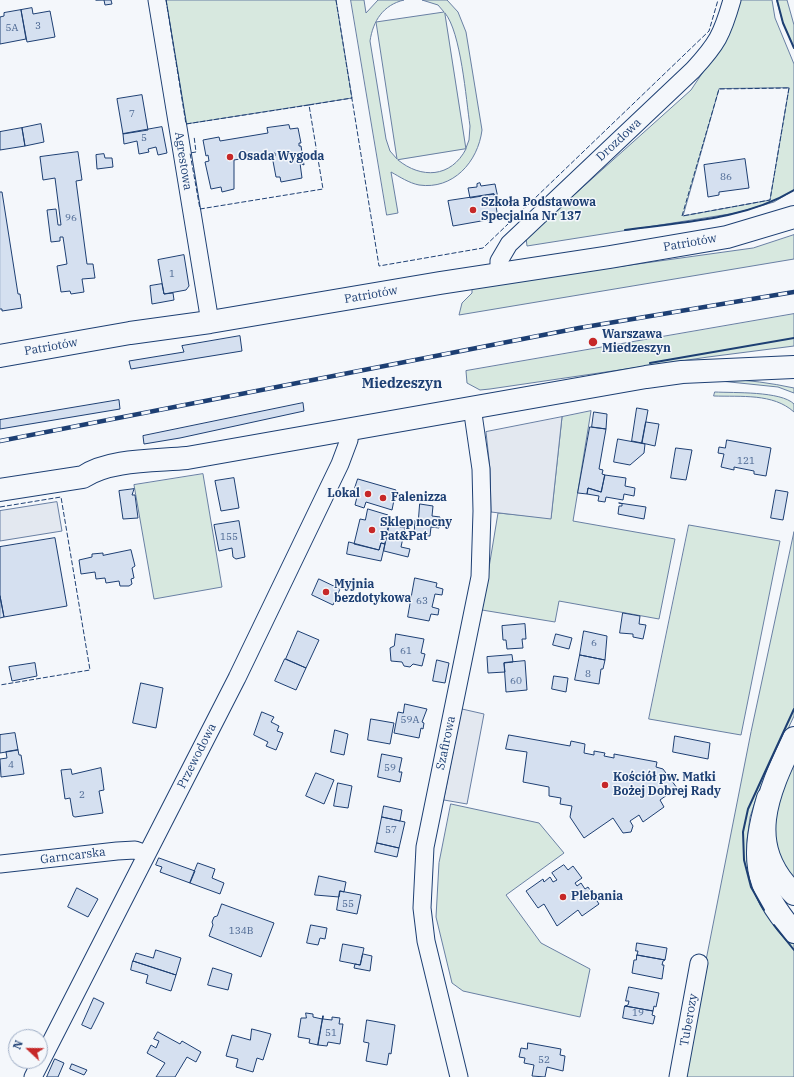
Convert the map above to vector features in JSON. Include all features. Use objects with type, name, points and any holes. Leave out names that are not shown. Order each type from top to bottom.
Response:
[{"type":"main road","name":"Patriotów","points":[[741,234],[794,208]]},
{"type":"main road","name":"Patriotów","points":[[0,356],[130,333],[210,322],[610,257],[741,234],[794,217]]},
{"type":"main road","points":[[741,234],[794,224]]},
{"type":"main road","points":[[721,371],[766,356],[794,354]]},
{"type":"main road","points":[[0,490],[83,477],[92,471],[116,465],[187,458],[646,377],[682,372],[794,367]]},
{"type":"main road","points":[[721,371],[794,382]]},
{"type":"main road","points":[[794,738],[768,798],[760,826],[757,846],[759,869],[766,893],[778,914],[794,932]]},
{"type":"main road","points":[[768,798],[764,826],[765,845],[780,881],[794,894]]},
{"type":"street","name":"Agrestowa","points":[[156,0],[210,322]]},
{"type":"street","name":"Drozdowa","points":[[499,274],[499,261],[509,244],[693,70],[712,49],[723,30],[732,0]]},
{"type":"street","name":"Szafirowa","points":[[459,1077],[426,941],[422,908],[425,847],[480,577],[482,511],[481,469],[472,407]]},
{"type":"street","name":"Przewodowa","points":[[33,1077],[237,678],[344,456],[350,430]]},
{"type":"street","name":"Garncarska","points":[[0,864],[117,851],[135,850],[146,854]]},
{"type":"street","name":"Tuberozy","points":[[678,1077],[699,963]]},
{"type":"shaded area","points":[[166,0],[336,0],[352,98],[186,124]]},
{"type":"shaded area","points":[[351,0],[364,0],[366,13],[378,0],[404,0],[390,6],[380,15],[377,22],[444,12],[438,5],[422,0],[447,0],[458,12],[466,32],[482,130],[480,142],[469,163],[462,171],[443,183],[419,185],[391,172],[398,213],[387,215]],"holes":[[[445,13],[451,22],[462,66],[470,126],[469,140],[466,148]],[[376,23],[397,159],[390,151],[386,139],[370,41],[371,34]],[[466,149],[460,159],[452,166],[444,170],[426,173],[407,166],[398,160]]]},
{"type":"shaded area","points":[[738,0],[772,0],[775,18],[794,64],[794,190],[774,202],[736,213],[527,246],[526,238],[691,90],[729,33]],"holes":[[[789,88],[770,200],[683,216],[719,89]]]},
{"type":"shaded area","points":[[777,0],[787,0],[794,25],[794,48],[783,23]]},
{"type":"shaded area","points":[[794,235],[794,259],[459,315],[462,303],[472,293],[472,287],[753,248]]},
{"type":"shaded area","points":[[794,314],[794,346],[490,389],[480,390],[467,383],[466,371]]},
{"type":"shaded area","points":[[725,379],[785,386],[794,388],[794,393],[778,387],[720,381]]},
{"type":"shaded area","points":[[715,392],[757,394],[779,397],[794,404],[794,412],[786,406],[767,399],[746,396],[714,396]]},
{"type":"shaded area","points":[[591,411],[573,521],[675,539],[659,619],[559,601],[555,622],[482,610],[498,513],[551,518],[562,417]]},
{"type":"shaded area","points":[[562,417],[551,519],[491,512],[490,469],[486,432]]},
{"type":"shaded area","points":[[203,474],[222,587],[154,599],[134,485]]},
{"type":"shaded area","points":[[57,502],[62,531],[0,541],[0,511]]},
{"type":"shaded area","points":[[689,525],[780,541],[741,735],[649,719]]},
{"type":"shaded area","points":[[794,532],[794,716],[758,793],[750,817],[747,840],[747,861],[750,871],[776,922],[794,944],[794,1077],[683,1077],[751,732]]},
{"type":"shaded area","points":[[462,709],[484,714],[467,804],[444,800]]},
{"type":"shaded area","points":[[794,760],[794,879],[779,856],[776,844],[775,819],[781,795]]},
{"type":"shaded area","points":[[451,804],[539,823],[564,853],[506,895],[541,943],[590,969],[580,1017],[463,991],[452,983],[436,917],[439,863]]},
{"type":"building","points":[[104,0],[111,0],[112,4],[105,5]]},
{"type":"building","points":[[32,8],[33,14],[50,11],[55,37],[27,42],[21,10]]},
{"type":"building","points":[[21,10],[26,39],[0,44],[0,17],[4,16],[4,13]]},
{"type":"building","points":[[142,95],[148,130],[123,134],[117,99]]},
{"type":"building","points":[[41,124],[44,142],[25,146],[22,128]]},
{"type":"building","name":"Osada Wygoda","points":[[289,125],[290,129],[298,128],[301,143],[299,143],[299,146],[301,146],[304,165],[300,163],[302,178],[281,182],[280,177],[276,177],[272,156],[275,156],[275,153],[234,160],[234,189],[222,192],[221,187],[211,189],[205,162],[209,161],[208,155],[206,156],[203,140],[219,137],[220,141],[268,133],[267,128]]},
{"type":"building","points":[[162,127],[167,153],[158,155],[156,147],[148,149],[149,152],[139,154],[137,141],[124,144],[123,134]]},
{"type":"building","points":[[22,128],[25,146],[0,150],[0,132]]},
{"type":"building","points":[[78,152],[82,180],[76,181],[87,264],[93,264],[95,278],[82,279],[84,292],[71,294],[70,291],[61,292],[57,266],[67,264],[63,237],[60,237],[60,241],[51,242],[47,210],[56,209],[58,225],[61,225],[55,178],[43,180],[40,157]]},
{"type":"building","points":[[104,154],[105,158],[112,158],[113,167],[97,169],[96,155]]},
{"type":"building","points":[[745,159],[749,188],[719,192],[719,195],[708,197],[704,165]]},
{"type":"building","points":[[480,183],[481,186],[495,184],[498,198],[495,199],[494,194],[470,198],[468,188],[477,187],[477,184]]},
{"type":"building","points":[[0,192],[2,192],[18,294],[20,294],[22,308],[2,311],[2,309],[0,309]]},
{"type":"building","name":"Szkoła Podstawowa Specjalna Nr 137","points":[[494,194],[498,218],[453,226],[448,201]]},
{"type":"building","points":[[184,255],[189,286],[186,290],[164,294],[158,260]]},
{"type":"building","points":[[162,284],[164,294],[173,293],[174,300],[152,304],[150,286]]},
{"type":"building","points":[[240,336],[242,351],[131,369],[129,361],[184,352],[182,346]]},
{"type":"building","points":[[119,400],[120,409],[0,429],[0,420]]},
{"type":"building","points":[[303,403],[304,411],[180,438],[144,444],[143,436]]},
{"type":"building","points":[[637,408],[648,410],[642,443],[632,441]]},
{"type":"building","points":[[594,412],[607,414],[606,429],[592,427]]},
{"type":"building","points":[[646,422],[659,424],[655,446],[642,443]]},
{"type":"building","points":[[590,427],[606,429],[599,469],[603,470],[602,474],[605,475],[601,492],[588,488],[587,494],[578,493]]},
{"type":"building","points":[[618,439],[645,444],[644,453],[630,465],[614,462]]},
{"type":"building","points":[[727,440],[771,448],[766,476],[754,474],[754,471],[734,467],[734,470],[721,467],[724,454],[718,453],[719,447],[725,448]]},
{"type":"building","points":[[676,448],[692,450],[686,480],[671,478]]},
{"type":"building","points":[[605,475],[626,478],[625,486],[635,488],[634,496],[624,494],[623,500],[606,497],[605,502],[598,501],[599,496],[587,494],[588,488],[601,492]]},
{"type":"building","points":[[234,478],[239,508],[221,511],[215,481]]},
{"type":"building","points":[[358,479],[396,490],[392,510],[366,502],[364,508],[355,505],[359,489],[355,488]]},
{"type":"building","points":[[134,489],[132,495],[135,495],[138,518],[123,519],[119,491]]},
{"type":"building","points":[[776,490],[788,492],[783,520],[771,518]]},
{"type":"building","points":[[619,503],[646,507],[644,519],[618,514],[619,506],[622,506],[622,504]]},
{"type":"building","points":[[420,504],[433,506],[432,516],[440,517],[439,528],[431,527],[430,536],[414,535],[415,520],[418,520]]},
{"type":"building","points":[[368,509],[388,515],[385,525],[389,526],[385,544],[381,543],[379,550],[354,544],[360,519],[365,520]]},
{"type":"building","points":[[239,521],[245,557],[236,559],[233,557],[232,548],[219,551],[214,525]]},
{"type":"building","points":[[389,524],[405,528],[401,547],[410,549],[408,557],[384,551]]},
{"type":"building","points":[[55,538],[67,606],[4,617],[0,596],[0,547]]},
{"type":"building","points":[[349,542],[379,550],[381,543],[385,544],[381,561],[347,554]]},
{"type":"building","points":[[131,550],[135,566],[132,568],[134,578],[131,579],[132,584],[129,586],[120,586],[119,581],[106,583],[105,578],[96,579],[95,572],[81,574],[79,560],[92,557],[92,554],[103,553],[103,555]]},
{"type":"building","points":[[415,578],[437,583],[436,587],[443,589],[442,595],[435,594],[432,607],[439,609],[438,615],[431,614],[429,621],[408,617]]},
{"type":"building","name":"Myjnia bezdotykowa","points":[[319,579],[340,589],[333,605],[312,595]]},
{"type":"building","points":[[0,596],[4,617],[0,618]]},
{"type":"building","points":[[623,613],[640,616],[639,624],[646,625],[643,639],[633,637],[633,634],[620,633]]},
{"type":"building","points":[[525,624],[526,639],[522,639],[523,648],[507,649],[506,640],[503,640],[502,626]]},
{"type":"building","points":[[298,631],[319,640],[306,668],[286,659]]},
{"type":"building","points":[[584,631],[607,636],[605,660],[580,655]]},
{"type":"building","points":[[396,634],[424,639],[421,653],[425,654],[422,666],[413,664],[410,667],[404,666],[402,662],[391,661],[390,648],[394,646]]},
{"type":"building","points":[[556,634],[572,638],[569,649],[553,645]]},
{"type":"building","points":[[512,655],[513,662],[504,663],[505,672],[488,673],[487,657]]},
{"type":"building","points":[[580,655],[605,660],[603,669],[601,669],[599,684],[575,680]]},
{"type":"building","points":[[285,659],[306,668],[296,690],[275,681]]},
{"type":"building","points":[[437,660],[449,663],[445,683],[433,681]]},
{"type":"building","points":[[525,661],[527,690],[506,692],[504,663]]},
{"type":"building","points":[[35,663],[37,676],[12,681],[9,667]]},
{"type":"building","points":[[554,676],[568,678],[566,692],[552,689]]},
{"type":"building","points":[[141,683],[163,688],[156,728],[133,723]]},
{"type":"building","points":[[405,704],[427,709],[422,722],[424,723],[423,729],[421,728],[419,738],[394,733],[398,712],[403,713]]},
{"type":"building","points":[[262,712],[274,717],[271,722],[279,726],[277,731],[283,733],[276,750],[266,746],[268,742],[254,735]]},
{"type":"building","points":[[371,719],[394,723],[390,744],[368,740]]},
{"type":"building","points":[[335,730],[348,734],[344,755],[331,752]]},
{"type":"building","points":[[15,733],[18,750],[0,753],[0,735]]},
{"type":"building","name":"Kościół pw. Matki Bożej Dobrej Rady","points":[[509,735],[570,746],[571,741],[585,744],[584,753],[594,755],[594,751],[605,753],[604,756],[614,758],[614,754],[657,762],[656,767],[663,769],[677,788],[660,800],[664,807],[643,822],[639,815],[630,821],[633,826],[631,832],[623,833],[613,818],[584,838],[570,817],[572,806],[560,804],[561,798],[549,796],[549,787],[523,782],[527,752],[506,749]]},
{"type":"building","points":[[675,736],[710,743],[708,759],[673,752]]},
{"type":"building","points":[[18,750],[19,755],[21,755],[24,774],[1,777],[0,759],[7,758],[6,752]]},
{"type":"building","points":[[382,754],[402,758],[399,772],[402,772],[400,782],[378,777]]},
{"type":"building","points":[[101,768],[104,790],[99,791],[103,813],[73,816],[70,798],[65,799],[61,770],[71,769],[72,774]]},
{"type":"building","points":[[316,773],[334,780],[324,804],[306,796]]},
{"type":"building","points":[[338,783],[352,786],[348,808],[334,806]]},
{"type":"building","points":[[384,806],[402,810],[400,821],[382,817]]},
{"type":"building","points":[[382,817],[405,822],[399,848],[377,843]]},
{"type":"building","points":[[377,843],[399,848],[397,857],[375,852]]},
{"type":"building","points":[[159,858],[195,871],[190,883],[160,872],[162,867],[156,865]]},
{"type":"building","points":[[198,863],[215,869],[212,878],[224,883],[220,894],[190,883]]},
{"type":"building","name":"Plebania","points":[[564,865],[568,870],[573,866],[582,878],[575,883],[577,886],[581,883],[585,889],[588,887],[599,904],[582,916],[578,910],[557,926],[544,904],[538,908],[526,891],[543,879],[544,882],[550,877],[553,882],[557,880],[552,873]]},
{"type":"building","points":[[319,876],[346,882],[344,892],[340,891],[339,897],[315,895]]},
{"type":"building","points":[[77,888],[98,899],[88,917],[68,907]]},
{"type":"building","points":[[340,891],[361,895],[357,914],[337,910]]},
{"type":"building","points":[[222,904],[274,923],[261,957],[209,936],[214,917],[217,916]]},
{"type":"building","points":[[311,925],[327,928],[325,939],[320,938],[318,945],[307,943]]},
{"type":"building","points":[[637,943],[667,948],[665,960],[637,955]]},
{"type":"building","points":[[343,944],[364,948],[360,965],[340,961]]},
{"type":"building","points":[[156,950],[181,958],[176,975],[133,961],[136,953],[153,958]]},
{"type":"building","points":[[363,954],[372,956],[370,971],[354,968],[355,964],[360,965]]},
{"type":"building","points":[[637,955],[665,960],[663,961],[662,965],[664,965],[662,979],[632,973],[634,960],[636,960]]},
{"type":"building","points":[[133,961],[176,975],[171,991],[146,983],[148,975],[131,970]]},
{"type":"building","points":[[213,968],[232,974],[228,990],[208,985]]},
{"type":"building","points":[[629,987],[659,993],[656,1007],[654,1006],[653,1011],[625,1006],[628,1005],[629,1001],[626,1001]]},
{"type":"building","points":[[94,998],[104,1003],[91,1029],[82,1025]]},
{"type":"building","points":[[625,1006],[653,1011],[652,1015],[655,1016],[653,1024],[623,1018]]},
{"type":"building","points":[[306,1013],[313,1014],[313,1017],[322,1019],[323,1016],[318,1045],[309,1043],[310,1039],[298,1037],[301,1018],[306,1018]]},
{"type":"building","points":[[323,1016],[323,1019],[332,1020],[332,1017],[340,1018],[339,1024],[343,1024],[340,1044],[328,1042],[327,1046],[318,1045]]},
{"type":"building","points":[[367,1020],[395,1025],[391,1054],[389,1053],[387,1065],[366,1061],[369,1043],[364,1042]]},
{"type":"building","points":[[252,1029],[271,1034],[263,1060],[257,1058],[253,1072],[236,1067],[238,1059],[226,1056],[232,1035],[250,1040]]},
{"type":"building","points":[[158,1032],[180,1044],[182,1041],[201,1052],[196,1062],[187,1057],[175,1077],[156,1077],[165,1063],[147,1053],[151,1045],[156,1048],[159,1041],[154,1039]]},
{"type":"building","points":[[528,1043],[561,1049],[560,1055],[565,1056],[563,1071],[547,1067],[545,1077],[532,1076],[534,1065],[524,1063],[525,1058],[519,1057],[521,1048],[527,1049]]},
{"type":"building","points":[[55,1059],[64,1063],[58,1077],[47,1077]]},
{"type":"building","points":[[72,1064],[87,1070],[84,1075],[70,1069]]},
{"type":"railway","points":[[0,441],[579,328],[794,292]]},
{"type":"fence","points":[[166,0],[186,124],[309,105],[323,189],[200,209],[190,153],[196,152],[194,136]]},
{"type":"fence","points":[[336,0],[379,266],[483,248],[709,31],[718,0]]},
{"type":"fence","points":[[789,88],[770,200],[682,216],[719,89],[789,88]]},
{"type":"fence","points":[[309,105],[352,98]]},
{"type":"fence","points":[[0,507],[61,497],[90,670],[0,685]]},
{"type":"wall","points":[[777,0],[783,23],[794,48]]},
{"type":"wall","points":[[625,230],[690,222],[733,214],[775,200],[794,190]]},
{"type":"wall","points":[[650,363],[794,338]]},
{"type":"wall","points":[[764,910],[751,887],[744,860],[743,832],[748,809],[794,709]]},
{"type":"wall","points":[[774,925],[794,950]]},
{"type":"place","name":"Osada Wygoda","points":[[230,157]]},
{"type":"place","name":"Szkoła Podstawowa Specjalna Nr 137","points":[[473,210]]},
{"type":"place","name":"Warszawa Miedzeszyn","points":[[593,342]]},
{"type":"place","name":"Lokal","points":[[368,494]]},
{"type":"place","name":"Falenizza","points":[[383,498]]},
{"type":"place","name":"Sklep nocny Pat&Pat","points":[[372,530]]},
{"type":"place","name":"Myjnia bezdotykowa","points":[[326,592]]},
{"type":"place","name":"Kościół pw. Matki Bożej Dobrej Rady","points":[[605,785]]},
{"type":"place","name":"Plebania","points":[[563,897]]},
{"type":"district","name":"Miedzeszyn","points":[[402,384]]}]
